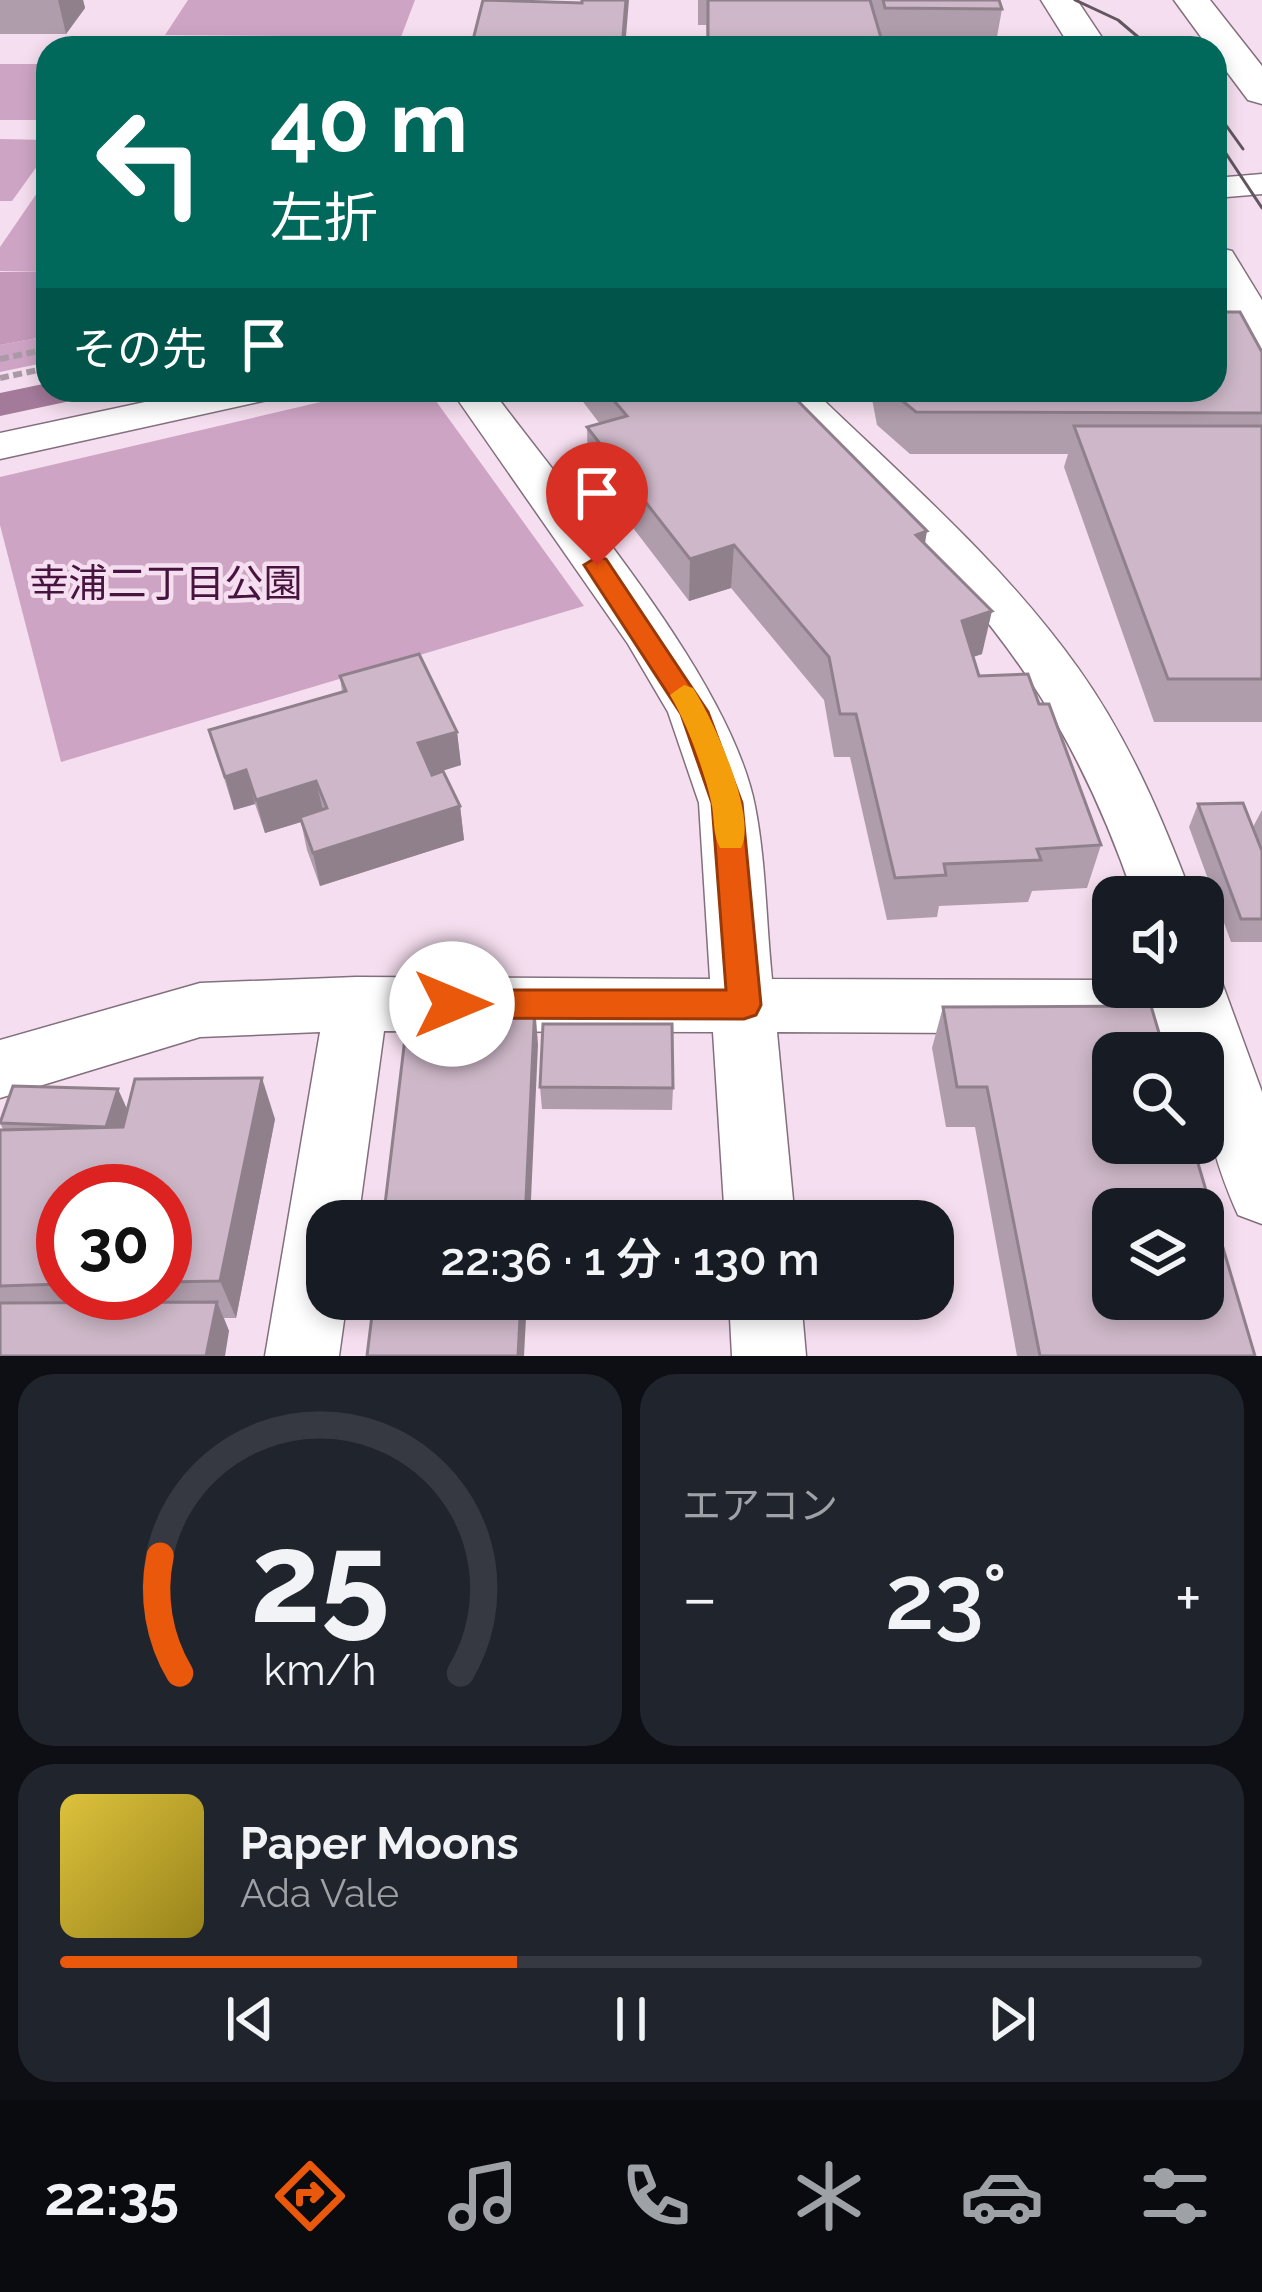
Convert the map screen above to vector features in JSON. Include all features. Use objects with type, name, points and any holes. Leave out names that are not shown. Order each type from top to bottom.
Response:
[{"type":"highway","points":[[1059,0],[1082,36]]},
{"type":"highway","points":[[1177,0],[1193,27],[1190,36]]},
{"type":"highway","points":[[1192,0],[1219,36]]},
{"type":"highway","points":[[1227,46],[1262,92]]},
{"type":"highway","points":[[1227,282],[1262,343]]},
{"type":"street","points":[[1227,187],[1262,184]]},
{"type":"street","points":[[0,446],[203,402]]},
{"type":"street","points":[[481,402],[647,635],[694,712],[727,803],[758,1200]]},
{"type":"street","points":[[802,402],[969,570],[1045,659],[1103,753],[1154,876]]},
{"type":"street","points":[[0,1069],[200,1010],[356,1004],[744,1005],[1092,999]]},
{"type":"street","points":[[302,1356],[356,1004]]},
{"type":"street","points":[[1202,1008],[1262,1192]]},
{"type":"street","points":[[767,1320],[770,1356]]},
{"type":"path","points":[[0,358],[36,351]]},
{"type":"path","points":[[0,378],[36,370]]},
{"type":"green space","points":[[188,0],[415,0],[401,36],[165,35]]},
{"type":"green space","points":[[0,64],[36,64],[36,120],[0,120]]},
{"type":"green space","points":[[0,139],[36,140],[36,168],[12,201],[0,201]]},
{"type":"green space","points":[[36,194],[36,272],[0,271],[0,247]]},
{"type":"green space","points":[[36,338],[36,364],[0,372],[0,345]]},
{"type":"green space","name":"幸浦二丁目公園","points":[[321,402],[437,402],[584,606],[61,762],[0,525],[0,477]]},
{"type":"shaded area","points":[[0,272],[36,272],[36,338],[0,345]]},
{"type":"shaded area","points":[[36,386],[36,402],[66,402],[0,416],[0,393]]},
{"type":"building","points":[[483,0],[626,0],[623,36],[474,36]]},
{"type":"building","points":[[708,0],[870,0],[880,36],[708,36]]},
{"type":"building","points":[[883,0],[999,0],[1002,9],[885,8]]},
{"type":"building","points":[[1227,312],[1240,312],[1262,352],[1262,413],[916,412],[904,402],[1227,402]]},
{"type":"building","points":[[615,402],[799,402],[927,531],[916,535],[992,611],[962,621],[979,676],[1028,674],[1039,704],[1049,704],[1101,845],[1037,849],[1041,860],[944,864],[946,875],[895,878],[856,714],[840,714],[829,657],[734,545],[690,559],[587,427],[627,416]]},
{"type":"building","points":[[1074,426],[1262,426],[1262,679],[1168,679]]},
{"type":"building","points":[[419,654],[457,732],[418,743],[432,775],[443,771],[460,806],[313,853],[300,817],[327,808],[316,781],[256,800],[246,770],[225,777],[209,730],[346,691],[340,676]]},
{"type":"building","points":[[1243,803],[1262,851],[1262,919],[1241,919],[1198,804]]},
{"type":"building","points":[[535,1004],[526,1200],[386,1200],[409,1005]]},
{"type":"building","points":[[943,1007],[1152,1008],[1159,1032],[1092,1032],[1092,1164],[1198,1164],[1205,1188],[1092,1188],[1092,1320],[1224,1320],[1224,1251],[1255,1356],[1040,1356],[987,1087],[957,1087]]},
{"type":"building","points":[[543,1024],[672,1024],[673,1088],[540,1087]]},
{"type":"building","points":[[262,1078],[220,1281],[192,1282],[192,1164],[36,1164],[36,1285],[0,1286],[0,1130],[123,1127],[135,1079]]},
{"type":"building","points":[[13,1086],[118,1089],[106,1127],[0,1123]]},
{"type":"building","points":[[192,1302],[217,1302],[206,1356],[0,1356],[0,1303],[36,1303],[36,1320],[192,1320]]},
{"type":"building","points":[[371,1320],[520,1320],[518,1356],[367,1356]]},
{"type":"tram line","points":[[1075,0],[1118,20],[1137,36]]},
{"type":"tram line","points":[[1227,127],[1243,149]]},
{"type":"tram line","points":[[1227,155],[1262,208]]},
{"type":"slow traffic","points":[[684,695],[727,803],[731,839]]},
{"type":"route","points":[[452,1004],[744,1005],[727,803],[694,712],[597,565]]}]
